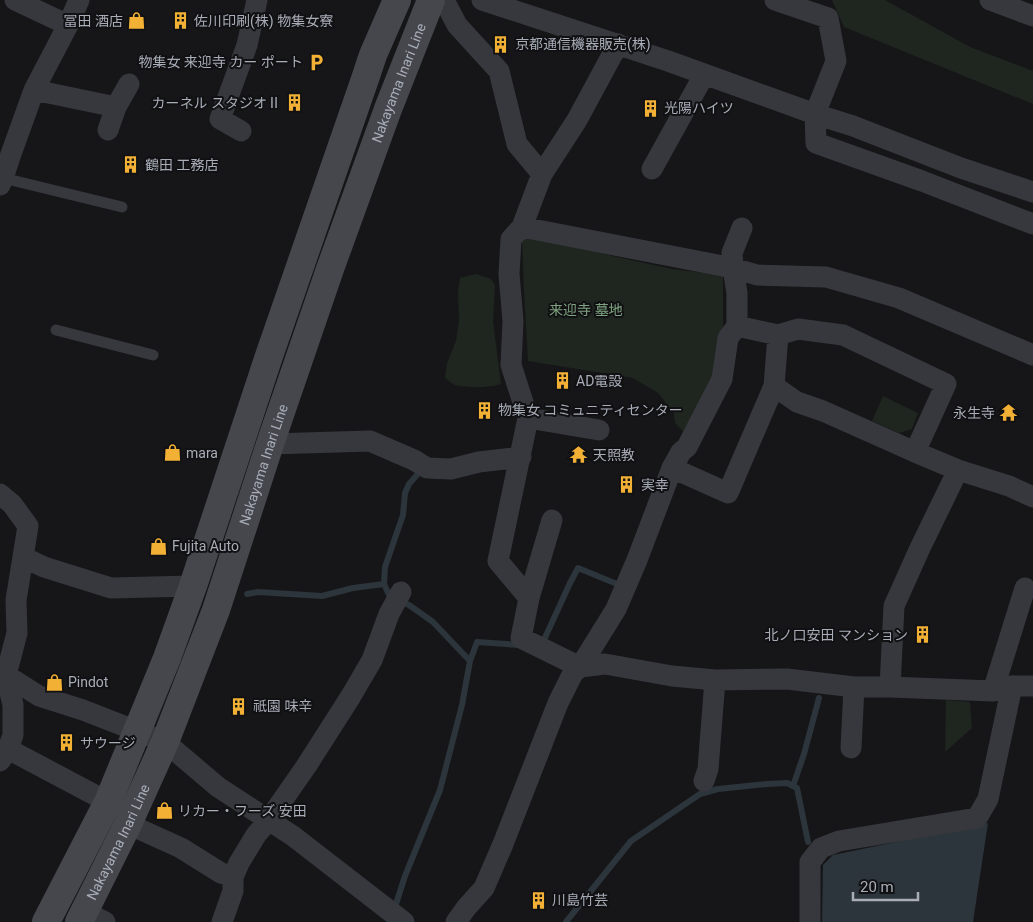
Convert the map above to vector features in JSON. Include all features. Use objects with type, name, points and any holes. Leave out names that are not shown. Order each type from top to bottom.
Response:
[{"type":"main road","name":"Nakayama Inari Line","points":[[46,922],[108,802],[167,658],[364,79],[397,0]]},
{"type":"main road","name":"Nakayama Inari Line","points":[[90,919],[128,824],[165,742],[216,610],[330,269],[388,109],[431,0]]},
{"type":"street","points":[[15,0],[68,25]]},
{"type":"street","points":[[2,181],[34,90],[79,0]]},
{"type":"street","points":[[241,131],[220,119],[248,45],[257,0]]},
{"type":"street","points":[[444,0],[456,25],[499,72],[517,144],[542,174]]},
{"type":"street","points":[[482,0],[618,44],[854,126],[961,168],[1033,192]]},
{"type":"street","points":[[776,0],[823,9],[836,61],[815,114],[816,143],[1033,224]]},
{"type":"street","points":[[990,0],[1033,16]]},
{"type":"street","points":[[529,598],[498,561],[528,418],[511,365],[513,321],[509,274],[511,239],[522,227],[542,174],[577,120],[618,44]]},
{"type":"street","points":[[652,169],[704,75]]},
{"type":"street","points":[[108,130],[116,107],[129,84]]},
{"type":"street","points":[[34,90],[116,107]]},
{"type":"street","points":[[522,227],[733,268],[757,276],[826,277],[899,298],[1033,355]]},
{"type":"street","points":[[456,922],[484,888],[558,703],[573,673],[580,667],[616,609],[672,468],[681,452],[687,447],[722,379],[728,338],[737,326],[737,293],[732,253],[742,228]]},
{"type":"street","points":[[737,326],[778,335],[798,329],[843,335],[946,384],[915,452]]},
{"type":"street","points":[[672,468],[728,493],[774,386],[778,335]]},
{"type":"street","points":[[774,386],[796,402],[823,410],[958,470],[1008,486],[1033,497]]},
{"type":"street","points":[[528,418],[599,430]]},
{"type":"street","points":[[270,444],[370,441],[414,460],[427,468],[451,469],[479,462],[521,457]]},
{"type":"street","points":[[890,687],[894,606],[958,470]]},
{"type":"street","points":[[0,494],[12,504],[28,526],[16,600],[17,633],[3,674],[13,705],[13,735],[4,755],[108,802]]},
{"type":"street","points":[[552,520],[529,598],[521,638],[580,667],[605,664],[672,676],[715,680],[786,679],[854,687],[1003,688],[1033,686]]},
{"type":"street","points":[[24,557],[44,567],[111,588],[193,586]]},
{"type":"street","points":[[810,922],[810,862],[821,848],[839,841],[977,818],[988,799],[1003,688],[1025,588]]},
{"type":"street","points":[[222,922],[233,891],[233,877],[239,862],[256,835],[307,765],[355,689],[372,660],[389,614],[401,592]]},
{"type":"street","points":[[3,674],[39,696],[83,710],[165,742],[218,787],[293,836],[404,922]]},
{"type":"street","points":[[704,781],[708,769],[715,680]]},
{"type":"street","points":[[851,748],[854,687]]},
{"type":"street","points":[[128,824],[181,848],[220,873],[233,877]]},
{"type":"lane","points":[[2,181],[122,206]]},
{"type":"lane","points":[[56,330],[153,355]]},
{"type":"green space","points":[[832,0],[885,0],[970,47],[1033,71],[1033,104],[844,27]]},
{"type":"green space","name":"来迎寺 墓地","points":[[531,235],[672,269],[723,275],[722,365],[689,437],[675,423],[674,413],[658,393],[633,378],[528,361],[522,240]]},
{"type":"green space","points":[[476,274],[491,279],[495,285],[493,321],[501,384],[478,387],[460,386],[445,378],[447,363],[456,341],[459,320],[458,293],[460,278]]},
{"type":"green space","points":[[883,396],[918,413],[912,429],[899,433],[872,421]]},
{"type":"green space","points":[[946,700],[970,702],[972,728],[945,752]]},
{"type":"shaded area","points":[[988,823],[973,922],[822,922],[823,865],[833,855]]},
{"type":"waterway","points":[[396,904],[405,876],[440,790],[462,705],[470,661],[433,622],[409,605],[390,597],[384,584],[385,567],[403,515],[405,493],[409,484],[417,475]]},
{"type":"waterway","points":[[543,642],[578,568],[617,584]]},
{"type":"waterway","points":[[247,594],[258,592],[322,596],[353,588],[384,584]]},
{"type":"waterway","points":[[470,661],[477,642],[519,645]]},
{"type":"waterway","points":[[793,786],[819,698]]},
{"type":"waterway","points":[[566,922],[631,841],[700,794],[718,789],[787,783],[797,788],[808,842]]},
{"type":"place","name":"冨田 酒店","points":[[137,21]]},
{"type":"place","name":"佐川印刷(株) 物集女寮","points":[[180,21]]},
{"type":"place","name":"京都通信機器販売(株)","points":[[501,44]]},
{"type":"place","name":"物集女 来迎寺 カー ポート","points":[[317,62]]},
{"type":"place","name":"カーネル スタジオⅡ","points":[[295,103]]},
{"type":"place","name":"光陽ハイツ","points":[[650,108]]},
{"type":"place","name":"鶴田 工務店","points":[[131,165]]},
{"type":"place","name":"AD電設","points":[[562,381]]},
{"type":"place","name":"物集女 コミュニティセンター","points":[[484,410]]},
{"type":"place","name":"永生寺","points":[[1009,413]]},
{"type":"place","name":"mara","points":[[172,453]]},
{"type":"place","name":"天照教","points":[[579,455]]},
{"type":"place","name":"実幸","points":[[627,485]]},
{"type":"place","name":"Fujita Auto","points":[[158,546]]},
{"type":"place","name":"北ノ口安田 マンション","points":[[922,635]]},
{"type":"place","name":"Pindot","points":[[54,682]]},
{"type":"place","name":"祇園 味辛","points":[[239,706]]},
{"type":"place","name":"サウージ","points":[[66,743]]},
{"type":"place","name":"リカー・フーズ 安田","points":[[164,811]]},
{"type":"place","name":"川島竹芸","points":[[538,900]]}]
